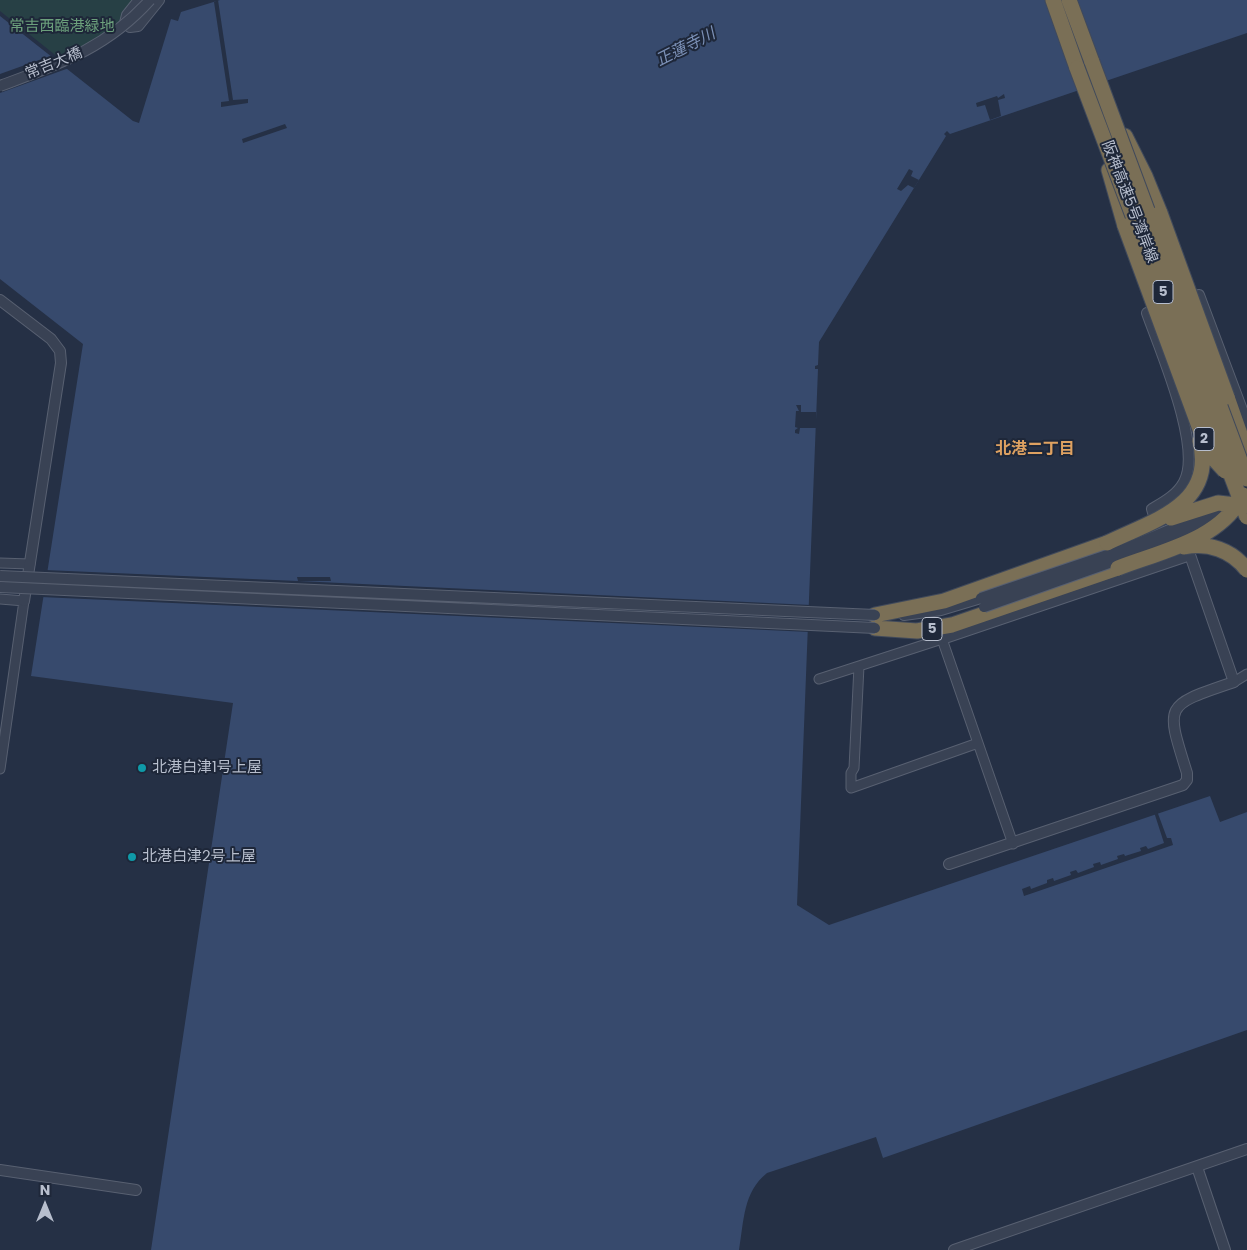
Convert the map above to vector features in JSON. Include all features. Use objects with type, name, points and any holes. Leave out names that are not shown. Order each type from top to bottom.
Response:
[{"type":"highway","name":"阪神高速5号湾岸線","points":[[1053,0],[1247,517]]},
{"type":"highway","name":"阪神高速5号湾岸線","points":[[1069,0],[1247,479]]},
{"type":"highway","name":"5","points":[[1109,106],[1145,176],[1229,390],[1247,454]]},
{"type":"highway","name":"5","points":[[1094,112],[1125,226],[1182,380],[1202,449],[1202,471],[1198,484],[1193,493],[1178,508],[1107,543]]},
{"type":"highway","name":"2","points":[[1182,380],[1204,440],[1214,459],[1228,473],[1247,483]]},
{"type":"highway","points":[[1229,390],[1247,438]]},
{"type":"highway","name":"5","points":[[1118,568],[1211,531],[1243,504],[1247,483]]},
{"type":"highway","name":"5","points":[[875,621],[944,601],[1209,505],[1243,504]]},
{"type":"highway","name":"5","points":[[875,621],[917,631],[952,625],[1118,568],[1182,548],[1202,545],[1230,554],[1247,570]]},
{"type":"street","points":[[139,0],[126,18],[126,23],[130,27],[138,26],[159,0]]},
{"type":"street","name":"常吉大橋","points":[[0,86],[82,54],[120,29],[150,0]]},
{"type":"street","points":[[1168,563],[1152,509],[1175,493],[1184,482],[1189,469],[1189,445],[1178,401],[1147,313],[1199,295],[1229,390],[1247,423]]},
{"type":"street","points":[[0,300],[51,339],[60,351],[61,363],[0,768]]},
{"type":"street","points":[[1178,401],[1229,390]]},
{"type":"street","points":[[819,679],[1190,555],[1212,526],[1243,504],[1247,468]]},
{"type":"street","points":[[1212,526],[1243,504]]},
{"type":"street","points":[[0,576],[875,621],[921,625],[964,614],[1126,558],[1243,504]]},
{"type":"street","points":[[1190,555],[1234,682]]},
{"type":"street","points":[[0,563],[30,564]]},
{"type":"street","points":[[0,587],[875,621]]},
{"type":"street","points":[[0,599],[24,601]]},
{"type":"street","points":[[942,639],[1013,844]]},
{"type":"street","points":[[859,666],[854,768],[851,788],[978,743]]},
{"type":"street","points":[[949,864],[1013,844],[1182,785],[1187,780],[1187,773],[1174,730],[1173,716],[1176,708],[1189,697],[1234,682],[1247,674]]},
{"type":"street","points":[[954,1250],[1247,1150]]},
{"type":"street","points":[[1197,1167],[1225,1250]]},
{"type":"street","points":[[0,1170],[136,1190]]},
{"type":"green space","name":"常吉西臨港緑地","points":[[0,0],[137,0],[111,31],[59,58],[0,11]]},
{"type":"water","name":"正蓮寺川","points":[[220,0],[1247,0],[1247,33],[950,134],[947,131],[944,134],[946,136],[819,342],[818,365],[815,366],[815,369],[818,369],[797,905],[829,925],[1210,796],[1220,822],[1247,812],[1247,1030],[883,1158],[876,1137],[767,1173],[753,1189],[749,1198],[739,1250],[151,1250],[233,703],[31,676],[83,344],[0,279],[0,16],[133,121],[139,123],[171,19],[178,21],[181,12]]},
{"type":"pier","points":[[218,0],[233,100],[248,99],[248,103],[221,107],[221,102],[229,101],[214,2]]},
{"type":"pier","points":[[53,55],[69,68],[0,93],[0,74]]},
{"type":"pier","points":[[1004,94],[1005,98],[998,100],[1001,116],[990,120],[985,105],[977,107],[976,103],[997,96],[998,98]]},
{"type":"pier","points":[[285,124],[287,128],[243,143],[242,139]]},
{"type":"pier","points":[[909,169],[913,171],[911,176],[919,180],[914,188],[908,185],[901,191],[897,189]]},
{"type":"pier","points":[[796,405],[801,405],[801,412],[816,412],[816,428],[800,428],[799,434],[795,433],[795,430],[798,428],[795,427],[796,411],[799,411]]},
{"type":"pier","points":[[45,570],[811,605],[810,632],[41,597]]},
{"type":"pier","points":[[297,577],[330,577],[331,581],[298,581]]},
{"type":"pier","points":[[1157,811],[1167,838],[1171,838],[1173,845],[1024,896],[1022,889],[1030,886],[1031,889],[1047,883],[1047,880],[1053,878],[1054,881],[1071,875],[1070,872],[1076,870],[1078,873],[1094,867],[1093,864],[1100,862],[1101,865],[1118,859],[1117,856],[1124,854],[1125,856],[1141,851],[1140,848],[1146,846],[1148,849],[1164,843],[1154,812]]},
{"type":"place","name":"北港白津1号上屋","points":[[142,768]]},
{"type":"place","name":"北港白津2号上屋","points":[[132,857]]},
{"type":"district","name":"北港二丁目","points":[[1035,450]]}]
